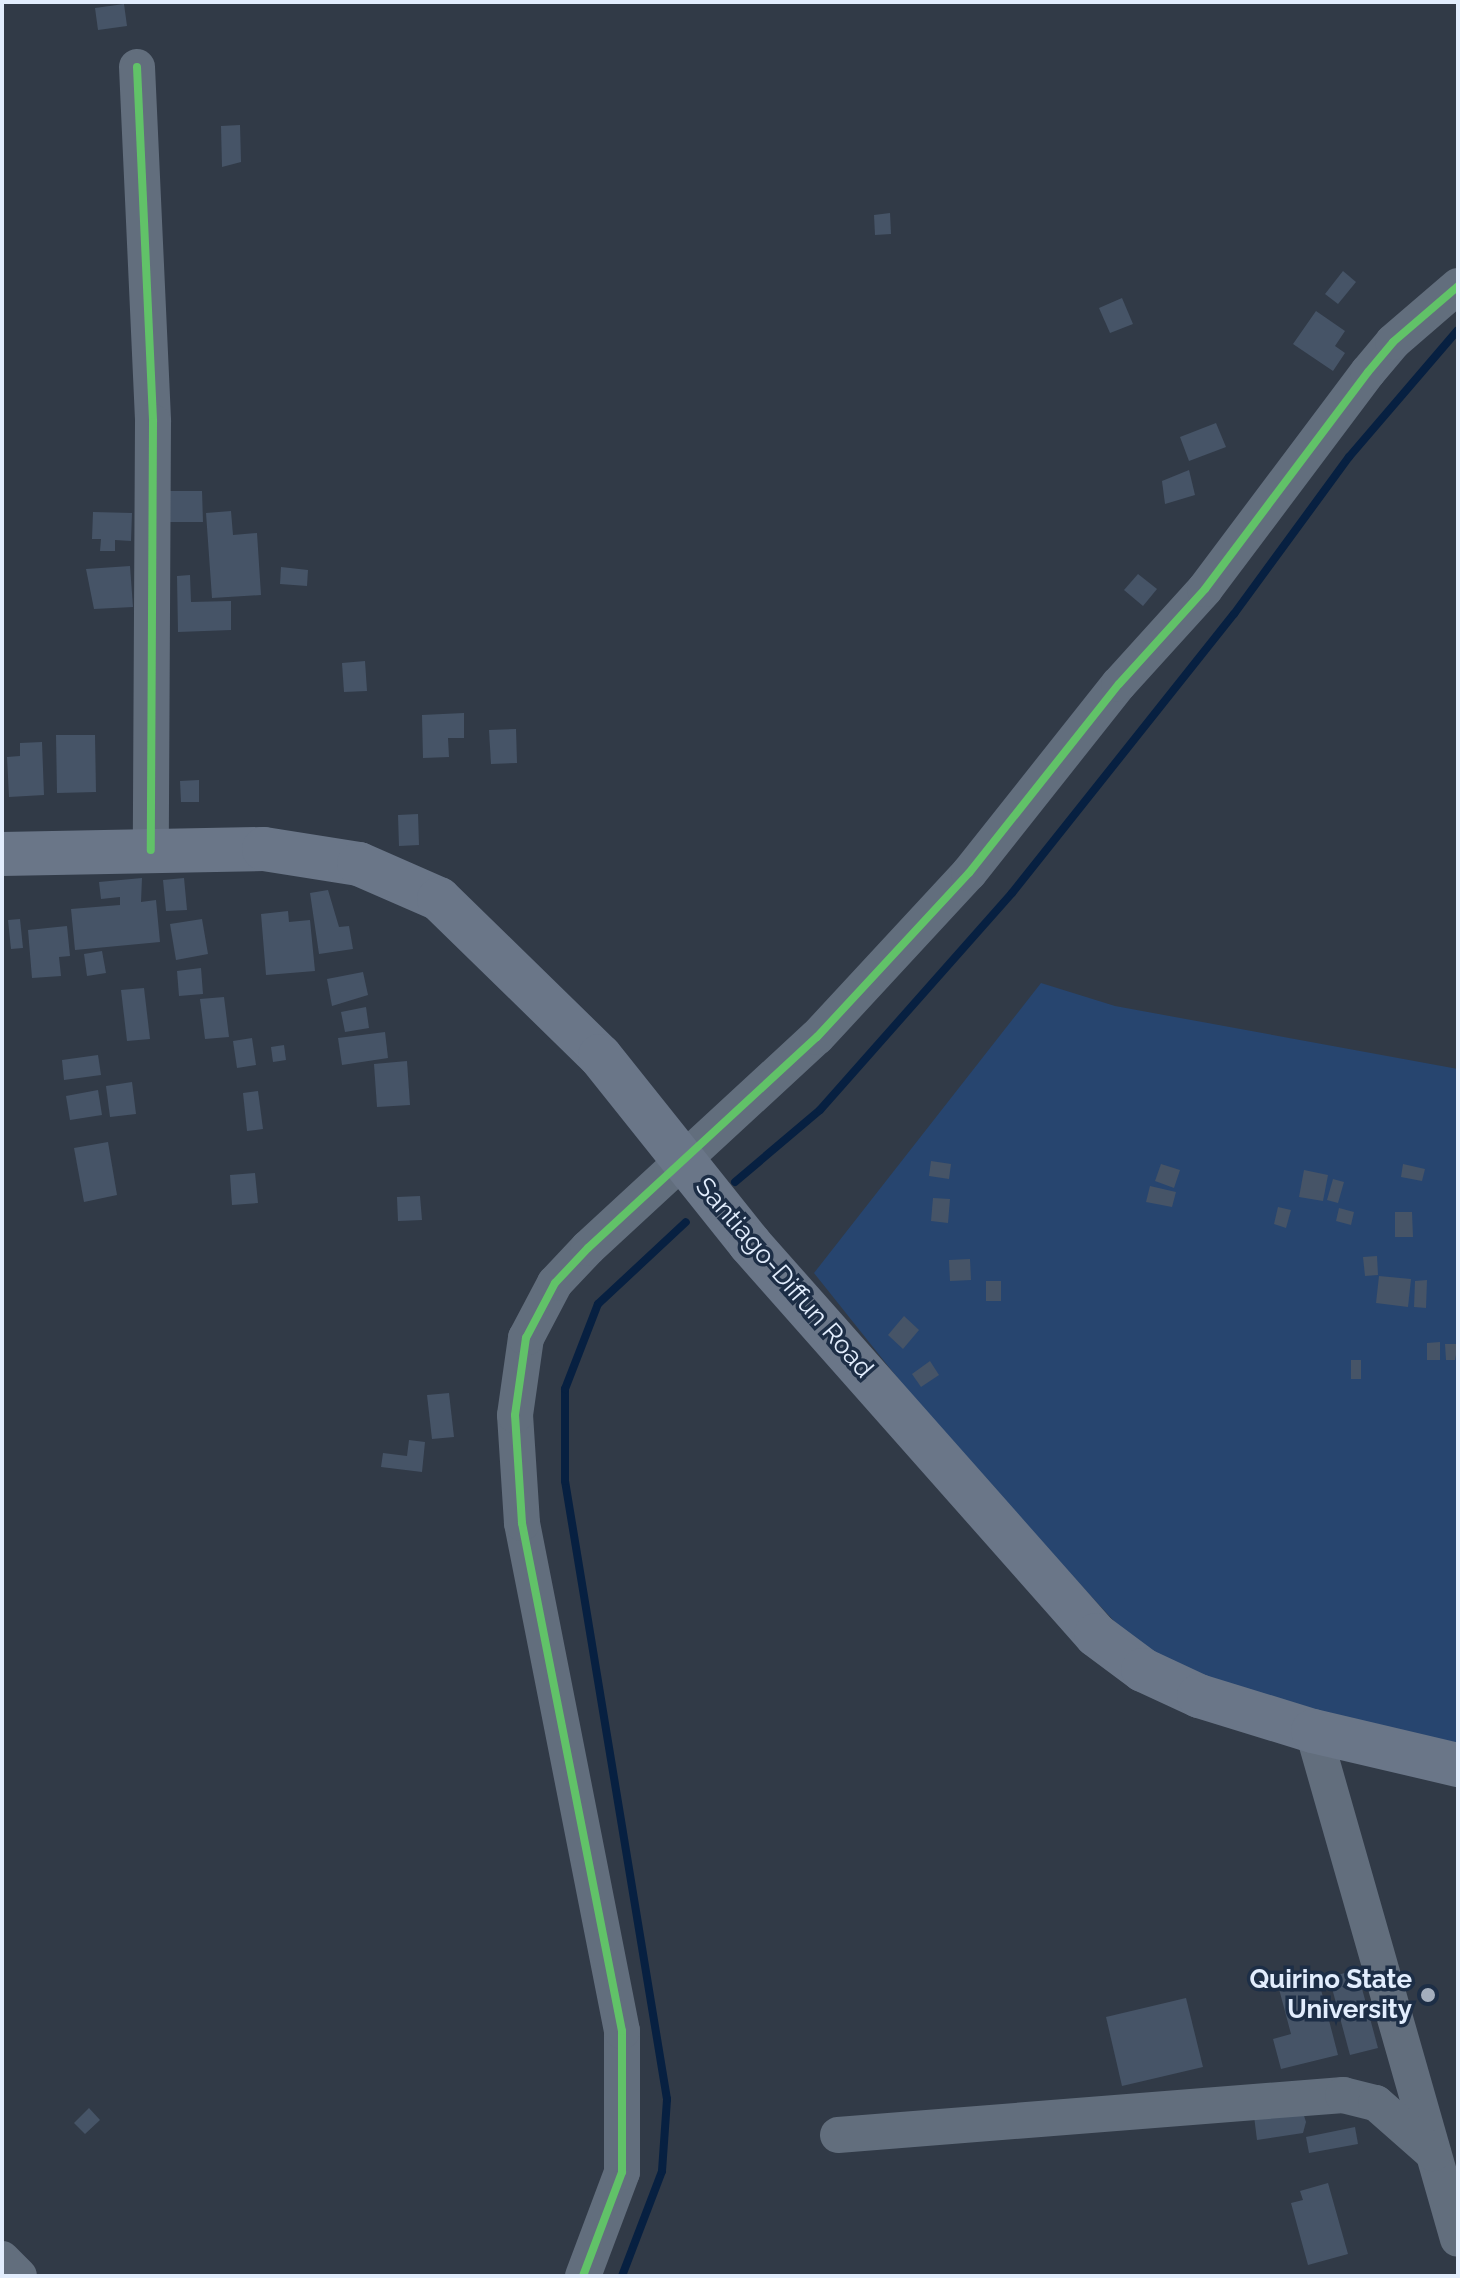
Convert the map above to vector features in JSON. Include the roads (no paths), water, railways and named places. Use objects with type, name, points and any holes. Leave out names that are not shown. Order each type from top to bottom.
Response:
[{"type":"main road","name":"Santiago-Diffun Road","points":[[2,854],[264,849],[359,864],[439,899],[600,1056],[750,1244],[1096,1635],[1143,1670],[1199,1696],[1313,1731],[1458,1765]]},
{"type":"street","points":[[137,67],[153,422],[151,850]]},
{"type":"street","points":[[583,2276],[622,2172],[622,2031],[522,1523],[517,1373],[526,1338],[555,1283],[683,1159],[817,1037],[969,873],[1119,684],[1205,589],[1368,372],[1393,342],[1458,286]]},
{"type":"street","points":[[1313,1731],[1458,2239]]},
{"type":"street","points":[[838,2135],[1343,2095],[1376,2103],[1433,2153]]},
{"type":"street","points":[[2,2259],[19,2276]]},
{"type":"waterway","points":[[735,1182],[820,1110],[1012,893],[1234,614],[1349,457],[1458,330]]},
{"type":"waterway","points":[[622,2276],[662,2171],[667,2099],[565,1481],[565,1389],[598,1304],[686,1222]]},
{"type":"place","name":"Quirino State University","points":[[1428,1995]]}]
